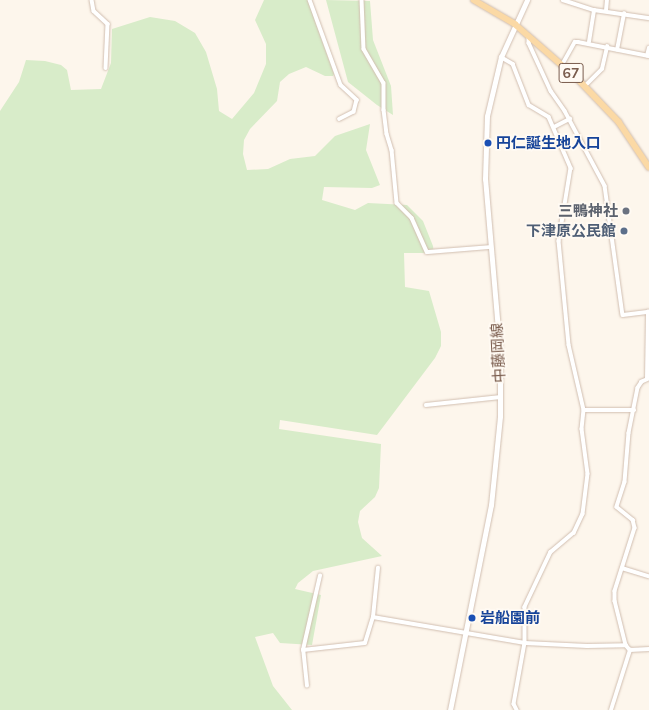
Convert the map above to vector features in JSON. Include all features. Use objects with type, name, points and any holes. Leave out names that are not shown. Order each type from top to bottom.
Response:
[{"type":"main road","name":"67","points":[[474,0],[515,24],[585,86],[622,126],[649,167]]},
{"type":"main road","name":"中藤岡線","points":[[452,708],[493,491],[501,397],[498,336],[490,247],[485,143],[490,100],[501,57],[527,0]]},
{"type":"street","points":[[92,0],[94,11],[108,24],[106,68]]},
{"type":"street","points":[[310,0],[341,85],[357,100],[354,112],[340,119]]},
{"type":"street","points":[[362,0],[364,51],[384,83],[386,134],[392,150],[397,203],[412,218],[426,251],[490,247]]},
{"type":"street","points":[[563,0],[594,10],[649,18]]},
{"type":"street","points":[[606,11],[608,0]]},
{"type":"street","points":[[589,42],[594,10]]},
{"type":"street","points":[[618,50],[624,14]]},
{"type":"street","points":[[529,36],[530,47],[551,91],[570,119],[608,195],[623,315],[648,312],[648,379],[642,382],[638,388],[629,433],[625,482],[617,507],[633,520],[635,528],[615,591],[615,601],[626,645],[630,650]]},
{"type":"street","points":[[562,65],[575,42],[589,42],[648,56],[649,48]]},
{"type":"street","points":[[585,86],[602,69],[607,47]]},
{"type":"street","points":[[501,57],[513,64],[529,105],[546,115],[554,126],[571,168],[560,241],[569,345],[584,410],[582,429],[588,474],[583,514],[574,533],[551,552],[526,607],[524,643],[514,704],[517,710]]},
{"type":"street","points":[[554,126],[570,119]]},
{"type":"street","points":[[426,405],[501,397]]},
{"type":"street","points":[[584,410],[634,410]]},
{"type":"street","points":[[303,650],[365,643],[373,617],[378,568]]},
{"type":"street","points":[[622,568],[649,576]]},
{"type":"street","points":[[308,686],[303,650],[320,576]]},
{"type":"street","points":[[373,617],[524,643],[587,646],[626,645]]},
{"type":"street","points":[[630,650],[649,649]]},
{"type":"street","points":[[611,710],[630,650]]},
{"type":"green space","points":[[264,0],[312,0],[315,21],[334,74],[333,76],[325,76],[306,67],[289,74],[280,82],[277,101],[250,129],[244,140],[243,154],[247,170],[268,169],[290,159],[315,156],[335,136],[370,124],[366,150],[380,185],[372,188],[324,187],[322,200],[355,210],[368,203],[407,205],[423,221],[433,246],[434,253],[404,253],[405,287],[429,291],[441,332],[441,346],[435,358],[377,435],[280,420],[279,429],[381,444],[379,488],[375,497],[360,511],[358,522],[362,538],[382,556],[313,571],[298,583],[295,589],[321,595],[312,645],[280,643],[273,633],[255,637],[273,686],[292,710],[0,710],[0,111],[19,82],[26,60],[45,61],[61,65],[67,70],[71,90],[101,89],[111,63],[112,29],[150,17],[175,21],[195,33],[206,52],[217,89],[219,111],[232,119],[254,93],[266,64],[266,44],[255,20]]},
{"type":"green space","points":[[326,0],[370,1],[373,40],[391,86],[393,115],[377,105],[348,82]]},
{"type":"place","name":"円仁誕生地入口","points":[[488,143]]},
{"type":"place","name":"三鴨神社","points":[[626,211]]},
{"type":"place","name":"下津原公民館","points":[[624,231]]},
{"type":"place","name":"岩船園前","points":[[472,618]]}]
